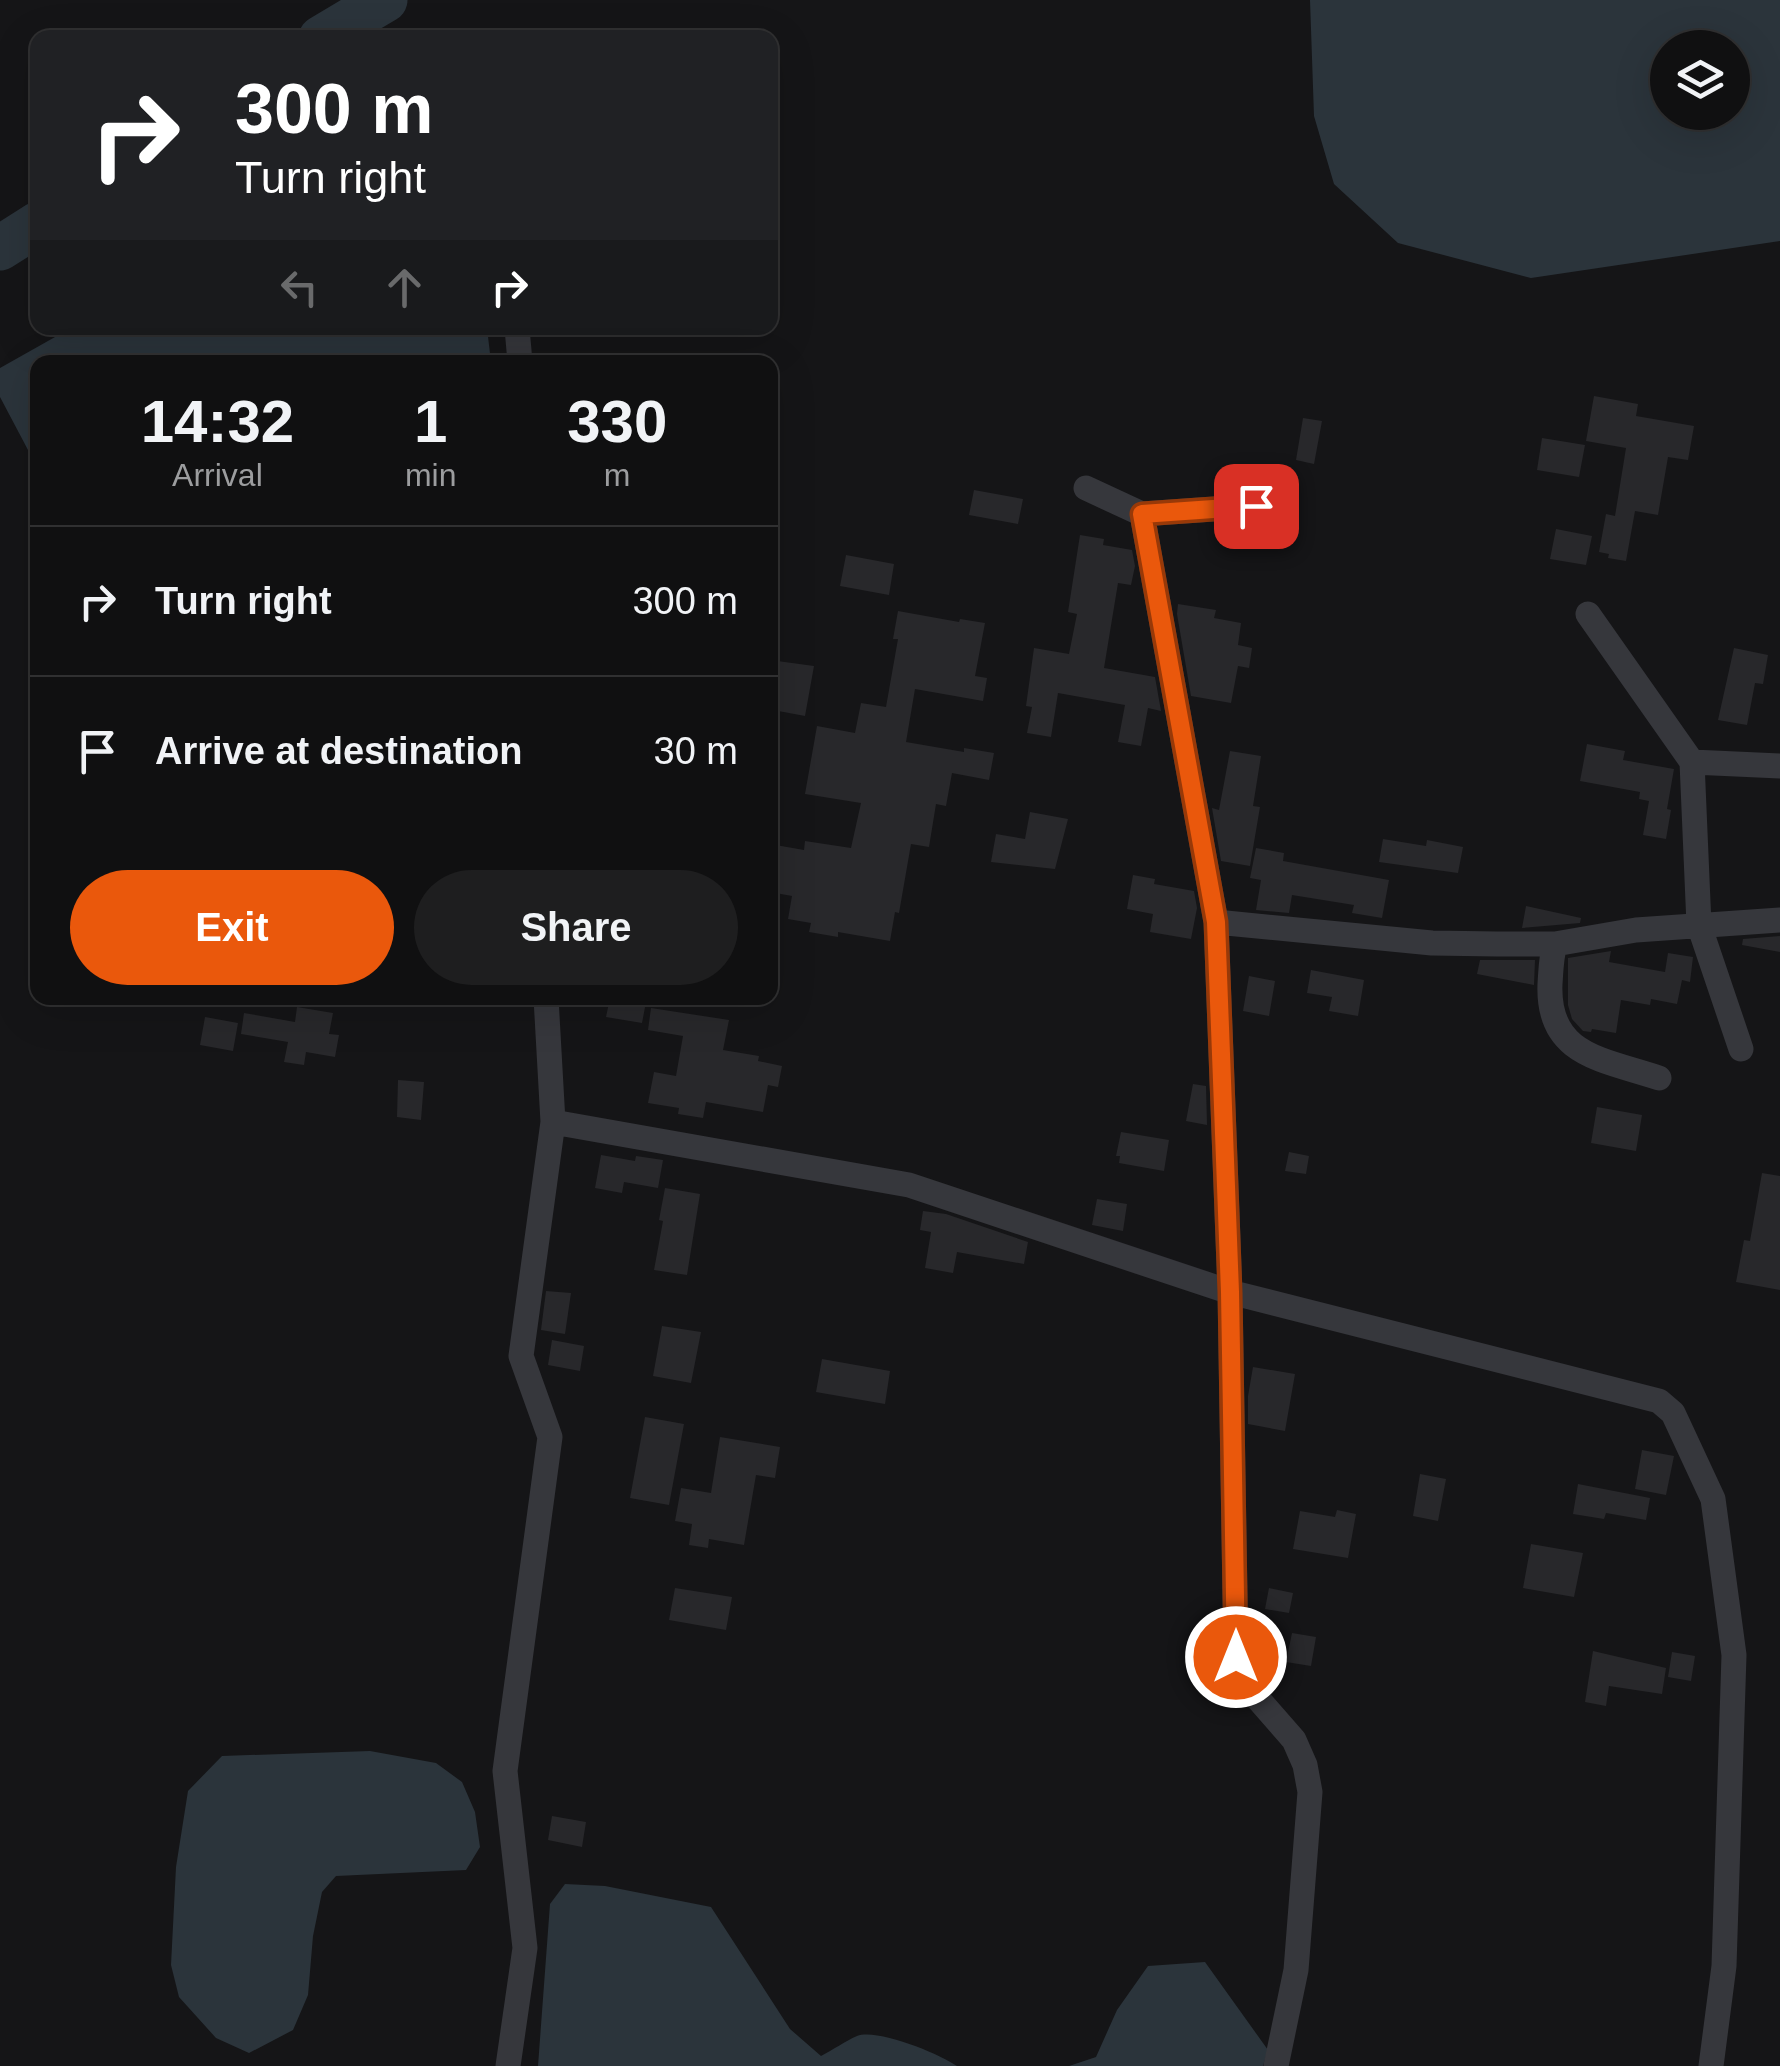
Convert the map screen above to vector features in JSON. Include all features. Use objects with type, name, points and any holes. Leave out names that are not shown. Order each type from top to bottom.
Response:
[{"type":"street","points":[[1086,488],[1142,514],[1256,506]]},
{"type":"street","points":[[1142,514],[1216,922],[1230,1292],[1236,1657],[1246,1686],[1294,1740],[1310,1792],[1296,1970],[1276,2066]]},
{"type":"street","points":[[1588,614],[1692,762],[1699,925],[1741,1049]]},
{"type":"street","points":[[1692,762],[1780,766]]},
{"type":"street","points":[[1216,922],[1432,943],[1556,944],[1636,930],[1780,920]]},
{"type":"street","points":[[1556,944],[1550,1003],[1554,1024],[1579,1050],[1659,1078]]},
{"type":"street","points":[[508,2066],[526,1948],[505,1771],[550,1437],[520,1356],[553,1122],[546,1005]]},
{"type":"street","points":[[553,1122],[909,1185],[1230,1292],[1658,1401],[1673,1413],[1714,1498],[1734,1655],[1724,1966],[1711,2066]]},
{"type":"shaded area","points":[[1310,0],[1780,0],[1780,241],[1531,278],[1398,243],[1334,184],[1314,116]]},
{"type":"shaded area","points":[[59,335],[488,335],[490,355],[30,355],[30,454],[0,397],[0,368]]},
{"type":"shaded area","points":[[370,1751],[436,1763],[462,1782],[475,1812],[480,1847],[466,1870],[336,1876],[322,1892],[308,1995],[293,2030],[249,2053],[216,2038],[179,1997],[171,1965],[176,1867],[188,1791],[222,1756]]},
{"type":"shaded area","points":[[565,1884],[605,1886],[711,1907],[790,2029],[821,2056],[852,2038],[866,2035],[908,2044],[957,2066],[538,2066],[550,1904]]},
{"type":"shaded area","points":[[1205,1962],[1268,2050],[1263,2066],[1069,2066],[1096,2057],[1117,2010],[1148,1966]]},
{"type":"building","points":[[1594,396],[1638,404],[1636,416],[1694,426],[1688,460],[1668,457],[1658,515],[1635,511],[1626,561],[1599,552],[1606,514],[1615,516],[1626,448],[1586,441]]},
{"type":"building","points":[[1303,418],[1322,421],[1314,464],[1296,460]]},
{"type":"building","points":[[1542,438],[1585,445],[1579,477],[1537,470]]},
{"type":"building","points":[[974,490],[1023,499],[1018,524],[969,515]]},
{"type":"building","points":[[1556,529],[1592,536],[1586,565],[1550,559]]},
{"type":"building","points":[[1080,535],[1104,539],[1103,545],[1132,550],[1135,566],[1131,585],[1118,583],[1104,668],[1155,677],[1161,711],[1148,708],[1141,746],[1118,742],[1125,705],[1058,693],[1051,737],[1027,733],[1032,707],[1026,706],[1034,648],[1069,654],[1077,614],[1068,612]]},
{"type":"building","points":[[846,555],[894,564],[889,595],[840,586]]},
{"type":"building","points":[[1178,604],[1216,610],[1214,618],[1241,623],[1238,645],[1252,648],[1249,668],[1238,666],[1231,703],[1191,696]]},
{"type":"building","points":[[898,611],[985,623],[975,676],[987,678],[983,701],[915,689],[906,742],[994,753],[989,780],[952,773],[946,806],[936,804],[929,847],[911,844],[890,941],[838,932],[838,937],[809,932],[811,923],[788,919],[792,896],[778,893],[778,845],[804,850],[805,841],[851,848],[861,803],[805,794],[817,726],[855,733],[861,703],[886,707],[898,639],[893,639]]},
{"type":"building","points":[[1734,648],[1768,655],[1763,684],[1755,683],[1747,725],[1718,720]]},
{"type":"building","points":[[778,661],[814,666],[805,716],[778,711]]},
{"type":"building","points":[[1587,744],[1625,751],[1623,760],[1674,769],[1666,839],[1643,835],[1649,801],[1639,799],[1640,792],[1580,781]]},
{"type":"building","points":[[1230,751],[1261,756],[1253,806],[1260,807],[1250,866],[1221,861],[1212,808],[1219,810]]},
{"type":"building","points":[[1030,812],[1068,819],[1055,869],[991,862],[996,834],[1025,839]]},
{"type":"building","points":[[1383,839],[1426,846],[1427,840],[1463,847],[1458,873],[1379,862]]},
{"type":"building","points":[[1256,848],[1284,853],[1283,861],[1389,880],[1382,918],[1352,913],[1354,905],[1292,895],[1289,913],[1256,910],[1261,880],[1250,878]]},
{"type":"building","points":[[1133,875],[1155,879],[1154,884],[1194,891],[1197,908],[1191,939],[1150,932],[1153,914],[1127,909]]},
{"type":"building","points":[[1526,906],[1581,918],[1580,923],[1522,928]]},
{"type":"building","points":[[1780,936],[1780,952],[1742,945],[1743,939]]},
{"type":"building","points":[[1611,951],[1609,962],[1665,972],[1668,953],[1693,957],[1690,982],[1682,980],[1677,1004],[1651,999],[1650,1005],[1621,1000],[1616,1033],[1583,1031],[1572,1019],[1568,1005],[1568,958]]},
{"type":"building","points":[[1480,960],[1535,960],[1534,985],[1477,974]]},
{"type":"building","points":[[1311,970],[1364,980],[1358,1016],[1329,1011],[1332,997],[1307,993]]},
{"type":"building","points":[[1249,976],[1275,981],[1269,1016],[1243,1011]]},
{"type":"building","points":[[609,1005],[645,1005],[642,1023],[606,1017]]},
{"type":"building","points":[[297,1007],[333,1013],[329,1034],[339,1035],[335,1057],[306,1052],[304,1065],[284,1062],[288,1042],[241,1034],[244,1013],[295,1022]]},
{"type":"building","points":[[651,1008],[729,1020],[723,1050],[759,1056],[758,1061],[782,1066],[778,1087],[768,1085],[763,1112],[706,1102],[703,1118],[678,1114],[679,1108],[648,1103],[654,1072],[676,1076],[683,1036],[648,1030]]},
{"type":"building","points":[[205,1017],[238,1023],[233,1051],[200,1045]]},
{"type":"building","points":[[398,1080],[424,1082],[421,1120],[397,1117]]},
{"type":"building","points":[[1193,1084],[1206,1086],[1207,1125],[1186,1121]]},
{"type":"building","points":[[1597,1107],[1642,1115],[1636,1151],[1591,1143]]},
{"type":"building","points":[[1121,1132],[1169,1140],[1164,1171],[1119,1163],[1120,1156],[1116,1156]]},
{"type":"building","points":[[1289,1152],[1309,1156],[1306,1174],[1285,1171]]},
{"type":"building","points":[[601,1155],[635,1161],[636,1156],[663,1160],[658,1188],[624,1182],[622,1193],[595,1188]]},
{"type":"building","points":[[1762,1173],[1780,1176],[1780,1290],[1736,1282],[1744,1240],[1750,1241]]},
{"type":"building","points":[[665,1188],[700,1194],[687,1275],[654,1270]]},
{"type":"building","points":[[1097,1199],[1127,1204],[1123,1231],[1092,1225]]},
{"type":"building","points":[[923,1211],[946,1214],[1028,1242],[1024,1264],[957,1252],[953,1273],[925,1268],[931,1232],[920,1230]]},
{"type":"building","points":[[546,1291],[571,1293],[565,1334],[541,1330]]},
{"type":"building","points":[[662,1326],[701,1332],[691,1383],[653,1376]]},
{"type":"building","points":[[552,1340],[584,1346],[580,1371],[548,1365]]},
{"type":"building","points":[[822,1359],[890,1371],[885,1404],[816,1392]]},
{"type":"building","points":[[1253,1367],[1295,1374],[1285,1431],[1248,1424]]},
{"type":"building","points":[[645,1417],[684,1424],[669,1505],[630,1498]]},
{"type":"building","points":[[720,1437],[780,1447],[775,1478],[756,1475],[744,1545],[709,1539],[708,1548],[689,1545],[692,1524],[675,1521],[681,1488],[711,1493]]},
{"type":"building","points":[[1642,1450],[1674,1456],[1666,1495],[1635,1489]]},
{"type":"building","points":[[1420,1474],[1446,1479],[1438,1521],[1413,1516]]},
{"type":"building","points":[[1578,1484],[1650,1498],[1646,1520],[1606,1513],[1604,1519],[1573,1514]]},
{"type":"building","points":[[1337,1510],[1356,1514],[1348,1558],[1293,1549],[1300,1511],[1335,1517]]},
{"type":"building","points":[[1531,1544],[1583,1553],[1574,1597],[1523,1588]]},
{"type":"building","points":[[675,1588],[732,1597],[726,1630],[669,1620]]},
{"type":"building","points":[[1269,1588],[1293,1593],[1289,1613],[1265,1609]]},
{"type":"building","points":[[1292,1633],[1316,1637],[1311,1666],[1286,1662]]},
{"type":"building","points":[[1593,1651],[1666,1668],[1662,1694],[1609,1686],[1606,1706],[1585,1702]]},
{"type":"building","points":[[1672,1652],[1695,1656],[1691,1681],[1668,1677]]},
{"type":"building","points":[[552,1816],[586,1822],[582,1847],[548,1840]]},
{"type":"waterway","points":[[334,30],[385,0]]},
{"type":"waterway","points":[[0,248],[30,229]]},
{"type":"route","points":[[1236,1657],[1230,1292],[1216,922],[1142,514],[1256,506]]}]
